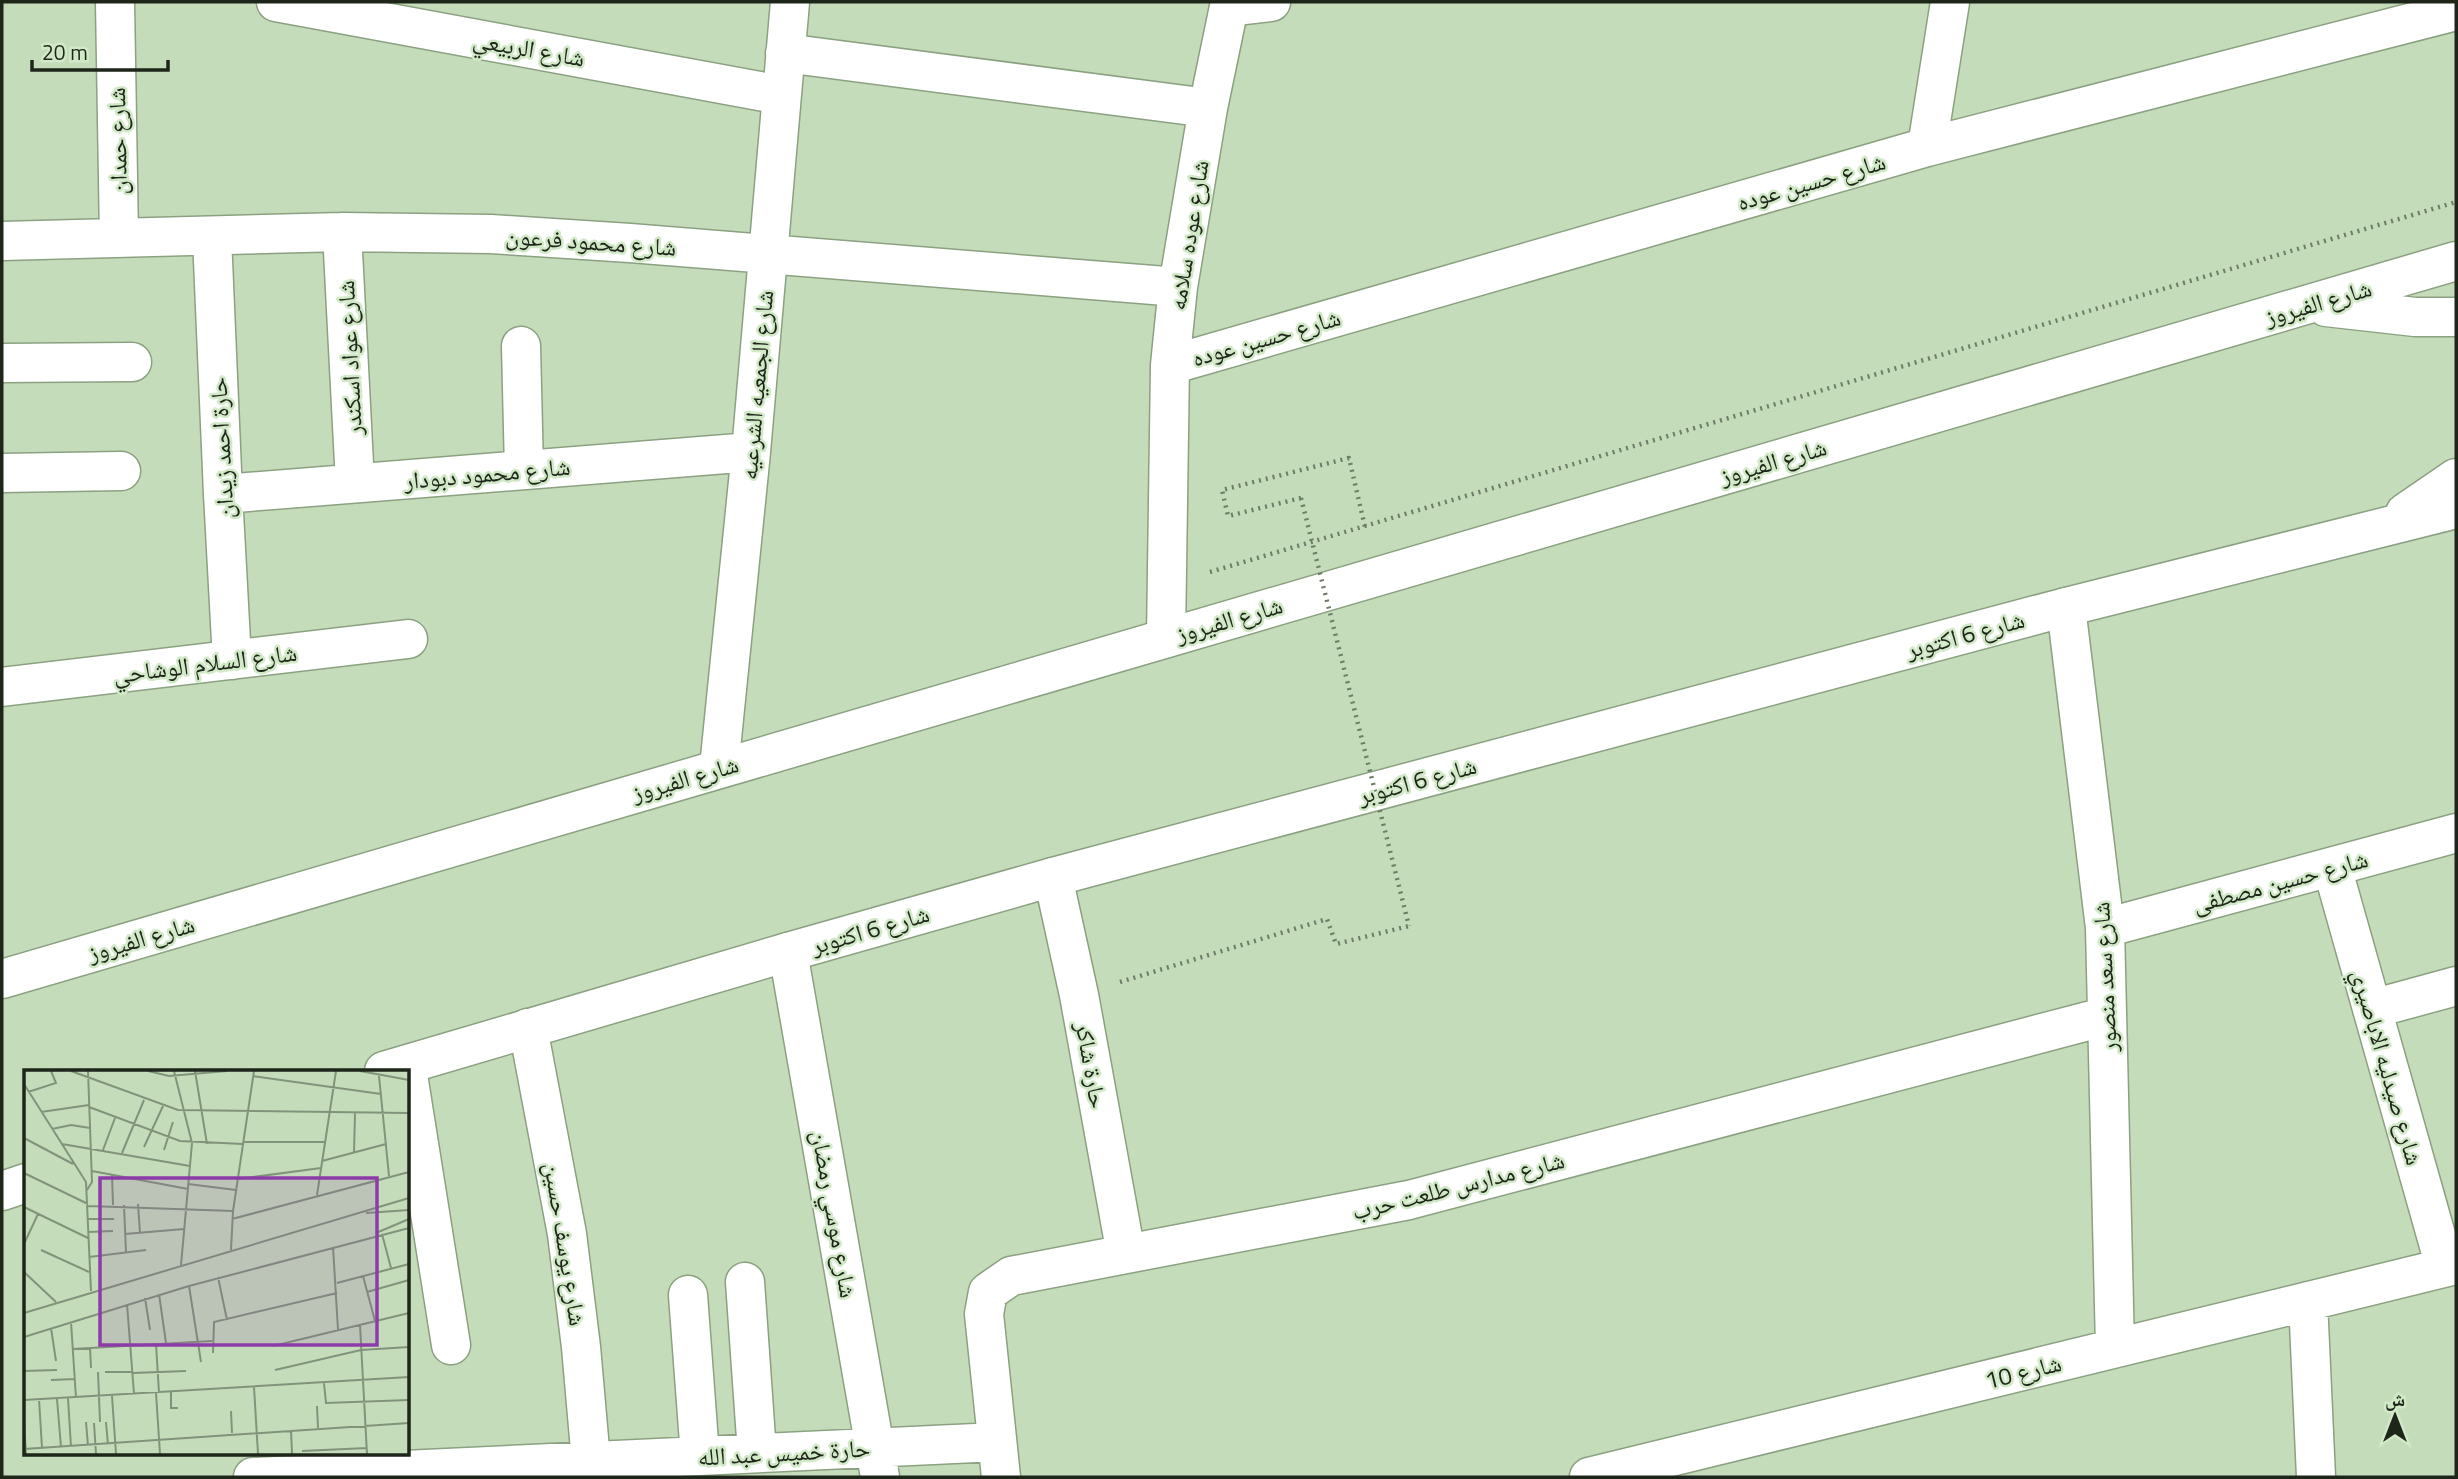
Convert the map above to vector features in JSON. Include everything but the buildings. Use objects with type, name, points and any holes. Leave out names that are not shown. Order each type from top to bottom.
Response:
[{"type":"street","name":"شارع حمدان","points":[[115,2],[119,238]]},
{"type":"street","name":"شارع الربيعي","points":[[276,2],[781,95]]},
{"type":"street","name":"شارع الجمعيه الشرعيه","points":[[719,768],[751,452],[790,2]]},
{"type":"street","points":[[1229,5],[1271,2]]},
{"type":"street","points":[[1927,147],[1950,2]]},
{"type":"street","name":"شارع عوده سلامه","points":[[1166,638],[1170,365],[1178,287],[1208,108],[1229,5]]},
{"type":"street","name":"شارع حسين عوده","points":[[1170,365],[1927,147],[2456,11]]},
{"type":"street","points":[[785,53],[1208,108]]},
{"type":"street","name":"شارع محمود فرعون","points":[[2,241],[342,232],[491,234],[1178,287]]},
{"type":"street","name":"شارع عواد اسكندر","points":[[342,232],[355,483]]},
{"type":"street","name":"حارة احمد زيدان","points":[[212,237],[232,660]]},
{"type":"street","name":"شارع الفيروز","points":[[2,979],[2456,261]]},
{"type":"street","points":[[2309,305],[2415,317],[2456,317]]},
{"type":"street","points":[[521,346],[524,470]]},
{"type":"street","points":[[2,363],[132,362]]},
{"type":"street","name":"شارع محمود دبودار","points":[[223,494],[751,452]]},
{"type":"street","points":[[2,473],[121,471]]},
{"type":"street","points":[[2384,528],[2456,478]]},
{"type":"street","name":"شارع 6 اكتوبر","points":[[404,1070],[528,1028],[1053,877],[2066,607],[2456,509]]},
{"type":"street","name":"شارع سعد منصور","points":[[2066,607],[2105,928],[2115,1348]]},
{"type":"street","name":"شارع السلام الوشاحي","points":[[2,687],[408,639]]},
{"type":"street","name":"شارع حسين مصطفى","points":[[2105,928],[2456,834]]},
{"type":"street","name":"شارع صيدليه الاباصيري","points":[[2332,867],[2372,1009],[2451,1266]]},
{"type":"street","name":"حارة شاكر","points":[[1053,877],[1079,995],[1126,1254]]},
{"type":"street","name":"شارع موسي رمضان","points":[[788,952],[878,1462]]},
{"type":"street","points":[[2372,1009],[2456,986]]},
{"type":"street","name":"شارع مدارس طلعت حرب","points":[[999,1459],[984,1314],[988,1292],[1011,1276],[1409,1200],[2107,1016]]},
{"type":"street","name":"شارع يوسف حسين","points":[[528,1028],[567,1234],[591,1461]]},
{"type":"street","points":[[410,1120],[451,1345]]},
{"type":"street","points":[[2,1191],[24,1184]]},
{"type":"street","name":"شارع 10","points":[[1589,1477],[2451,1266]]},
{"type":"street","points":[[745,1282],[757,1453]]},
{"type":"street","points":[[688,1296],[700,1456]]},
{"type":"street","points":[[2308,1301],[2316,1477]]},
{"type":"street","name":"حارة خميس عبد الله","points":[[271,1471],[504,1471],[591,1461],[757,1453],[878,1462],[999,1459]]},
{"type":"path","points":[[1168,583],[2456,202]]},
{"type":"path","points":[[1079,995],[1327,919],[1336,944],[1409,926],[1301,498],[1228,516],[1222,490],[1349,458],[1364,527]]}]
